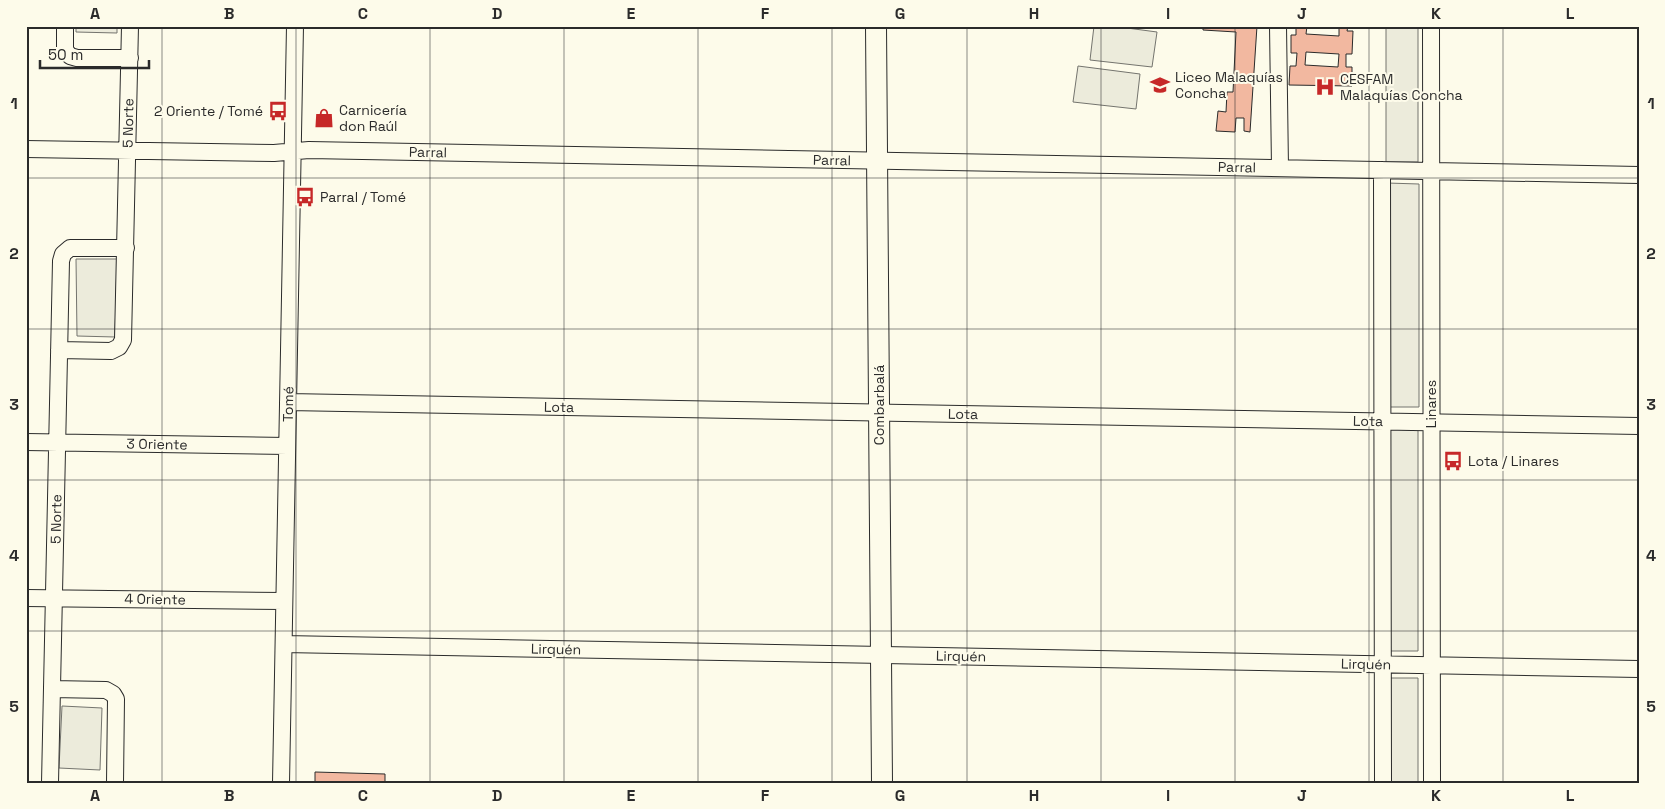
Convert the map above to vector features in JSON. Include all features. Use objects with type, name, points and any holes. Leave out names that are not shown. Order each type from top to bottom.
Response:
[{"type":"main road","name":"Combarbalá","points":[[876,26],[882,783]]},
{"type":"street","points":[[65,26],[65,50],[70,56],[77,58],[130,58]]},
{"type":"street","name":"5 Norte","points":[[59,350],[111,351],[122,344],[124,336],[130,26]]},
{"type":"street","name":"Tomé","points":[[281,783],[296,26]]},
{"type":"street","points":[[1278,26],[1280,168]]},
{"type":"street","name":"Linares","points":[[1431,26],[1432,783]]},
{"type":"street","name":"Parral","points":[[26,149],[274,153],[318,150],[1639,175]]},
{"type":"street","points":[[1382,170],[1383,783]]},
{"type":"street","name":"5 Norte","points":[[50,783],[61,261],[63,254],[70,248],[75,247],[126,248]]},
{"type":"street","name":"Lota","points":[[288,402],[1639,426]]},
{"type":"street","name":"3 Oriente","points":[[26,442],[288,446]]},
{"type":"street","name":"4 Oriente","points":[[26,598],[284,601]]},
{"type":"street","name":"Lirquén","points":[[284,644],[1639,669]]},
{"type":"street","points":[[52,689],[106,690],[113,694],[116,699],[115,783]]},
{"type":"shaded area","points":[[76,26],[117,26],[117,33],[76,32]]},
{"type":"shaded area","points":[[1094,26],[1112,26],[1157,32],[1152,67],[1090,60]]},
{"type":"shaded area","points":[[1386,26],[1418,26],[1418,162],[1386,162]]},
{"type":"shaded area","points":[[1078,66],[1140,74],[1136,109],[1073,102]]},
{"type":"shaded area","points":[[1387,183],[1419,184],[1419,407],[1387,407]]},
{"type":"shaded area","points":[[76,259],[117,259],[115,337],[77,336]]},
{"type":"shaded area","points":[[1386,428],[1418,428],[1418,651],[1386,651]]},
{"type":"shaded area","points":[[1386,678],[1418,678],[1418,783],[1386,783]]},
{"type":"shaded area","points":[[62,706],[102,708],[100,770],[59,768]]},
{"type":"building","points":[[1203,26],[1257,26],[1250,132],[1244,131],[1244,118],[1236,118],[1235,132],[1216,131],[1218,111],[1226,112],[1227,92],[1233,92],[1236,32],[1203,30]]},
{"type":"building","points":[[1296,26],[1307,26],[1306,34],[1339,36],[1339,26],[1348,26],[1347,31],[1353,31],[1352,54],[1346,54],[1346,67],[1352,67],[1352,86],[1289,85],[1290,66],[1296,66],[1297,53],[1291,53],[1291,35],[1296,35]],"holes":[[[1306,52],[1339,54],[1338,67],[1305,65]]]},
{"type":"building","points":[[315,772],[385,774],[385,783],[315,783]]},
{"type":"place","name":"Liceo Malaquías Concha","points":[[1160,85]]},
{"type":"place","name":"CESFAM Malaquías Concha","points":[[1325,87]]},
{"type":"place","name":"2 Oriente / Tomé","points":[[278,111]]},
{"type":"place","name":"Carnicería don Raúl","points":[[324,118]]},
{"type":"place","name":"Parral / Tomé","points":[[305,197]]},
{"type":"place","name":"Lota / Linares","points":[[1453,461]]}]
